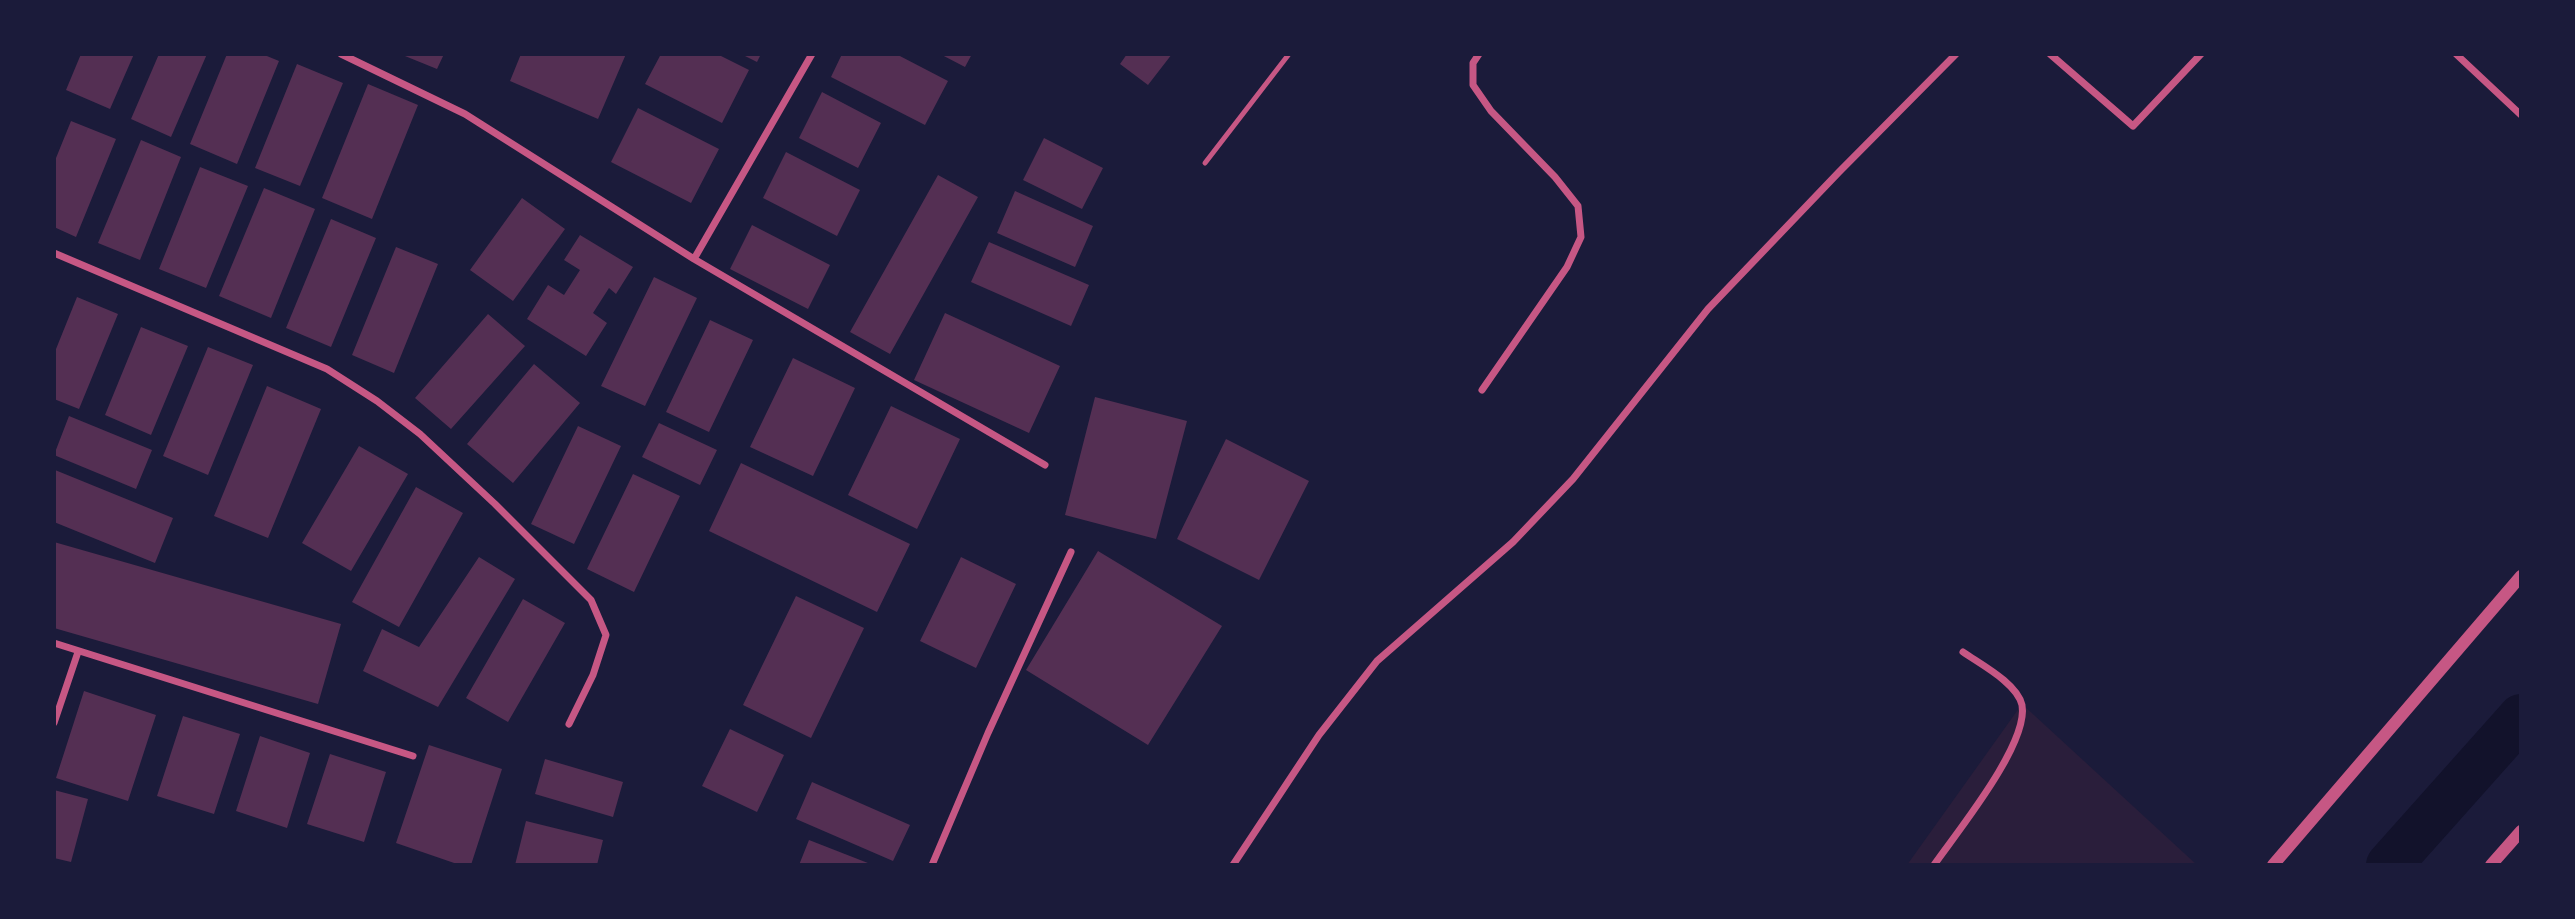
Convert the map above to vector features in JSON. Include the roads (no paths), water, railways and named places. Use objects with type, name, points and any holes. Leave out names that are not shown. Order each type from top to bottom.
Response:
[{"type":"street","points":[[341,54],[465,114],[694,259],[1045,464]]},
{"type":"street","points":[[694,259],[812,54]]},
{"type":"street","points":[[1479,54],[1474,63],[1473,85],[1491,111],[1555,177],[1578,206],[1581,236],[1567,267],[1482,390]]},
{"type":"street","points":[[1233,865],[1319,735],[1377,661],[1513,542],[1556,497],[1606,439],[1708,309],[1956,54]]},
{"type":"street","points":[[2050,54],[2133,125],[2201,54]]},
{"type":"street","points":[[2456,54],[2521,115]]},
{"type":"street","points":[[54,253],[327,369],[377,401],[420,434],[591,600],[606,635],[593,675],[569,724]]},
{"type":"street","points":[[932,865],[988,733],[1071,552]]},
{"type":"street","points":[[2273,865],[2521,576]]},
{"type":"street","points":[[54,643],[413,756]]},
{"type":"street","points":[[54,723],[78,652]]},
{"type":"street","points":[[1934,865],[2002,767],[2020,732],[2022,704],[2006,681],[1963,652]]},
{"type":"street","points":[[2491,865],[2521,831]]},
{"type":"lane","points":[[1205,163],[1289,54]]},
{"type":"waterway","points":[[2389,865],[2521,717]]}]
